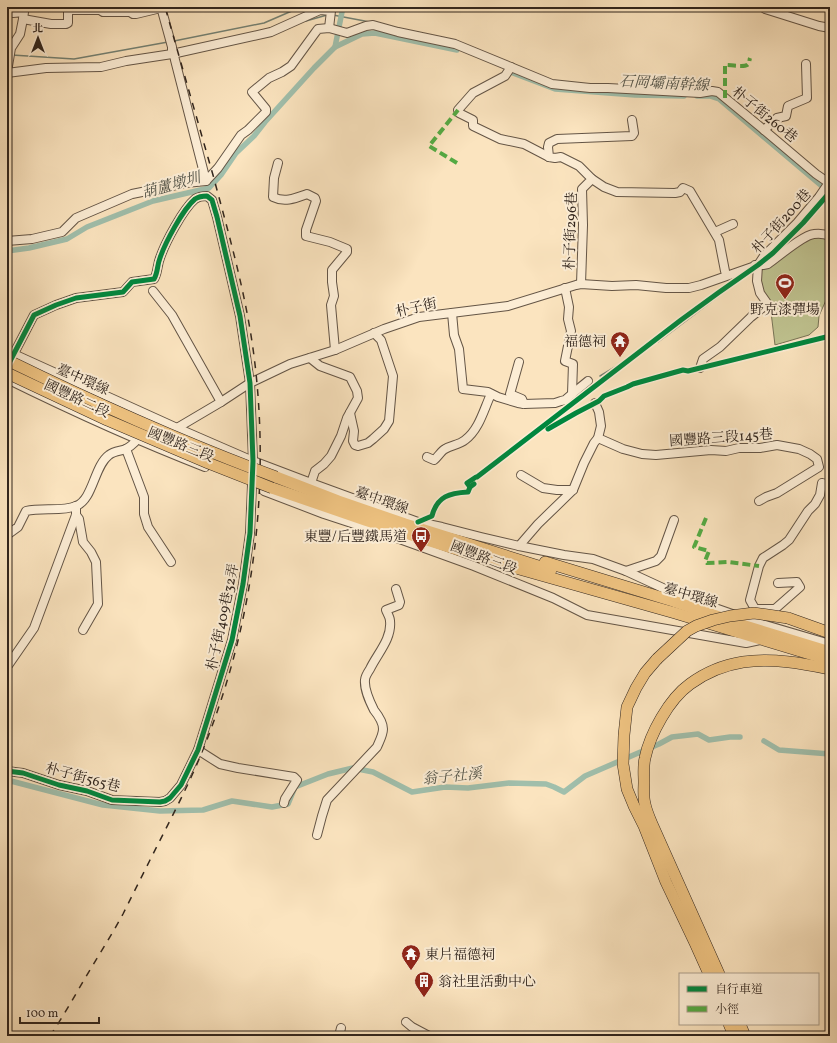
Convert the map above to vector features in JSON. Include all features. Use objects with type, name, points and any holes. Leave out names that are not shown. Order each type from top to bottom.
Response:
[{"type":"highway","name":"臺中環線","points":[[9,355],[65,388],[163,432],[227,459],[338,501],[577,578],[830,652]]},
{"type":"highway","name":"臺中環線","points":[[7,373],[108,420],[208,463],[272,488],[365,520],[502,564],[675,613],[830,661]]},
{"type":"highway","points":[[365,520],[444,550],[523,576],[759,640]]},
{"type":"highway","points":[[406,524],[515,552],[830,652]]},
{"type":"highway","points":[[715,973],[695,943],[666,882],[644,826],[627,789],[623,764],[627,707],[639,683],[657,659],[687,631],[696,626],[730,616],[754,613],[788,618],[830,633]]},
{"type":"highway","points":[[715,973],[645,805],[644,766],[650,740],[659,721],[668,708],[683,690],[705,674],[730,665],[757,660],[778,660],[830,669]]},
{"type":"highway","points":[[729,1025],[734,1036]]},
{"type":"highway","points":[[740,1025],[745,1036]]},
{"type":"street","points":[[7,241],[32,239],[62,232],[76,218],[132,194],[186,183],[206,181],[218,168],[241,135],[266,112],[266,108],[252,92],[269,78],[291,66],[318,29],[329,28],[331,11],[320,8],[271,32],[101,67],[46,68],[7,72],[11,48],[20,34],[24,12],[13,13],[13,7]]},
{"type":"street","points":[[23,19],[51,24],[66,24],[68,23],[68,10],[100,10],[103,12],[130,12],[136,14],[161,8],[206,181]]},
{"type":"street","points":[[765,9],[830,28]]},
{"type":"street","name":"朴子街260巷","points":[[329,28],[347,33],[373,25],[455,44],[552,84],[590,88],[700,93],[712,91],[718,92],[816,174],[829,182]]},
{"type":"street","points":[[764,130],[777,118],[786,116],[788,106],[806,98],[806,64]]},
{"type":"street","points":[[511,67],[505,76],[473,93],[458,110],[459,113],[473,120],[473,126],[500,139],[524,144],[550,157]]},
{"type":"street","points":[[550,157],[548,147],[549,143],[557,139],[632,136],[634,133],[632,120]]},
{"type":"street","name":"朴子街296巷","points":[[550,157],[561,157],[579,166],[592,179],[582,189],[583,225],[581,284]]},
{"type":"street","points":[[278,163],[274,178],[272,197],[275,199],[292,200],[307,194],[315,198],[316,201],[306,230],[306,236],[330,242],[347,249],[347,252],[332,270],[334,296],[331,305],[335,350]]},
{"type":"street","points":[[592,179],[604,187],[617,192],[675,193],[680,192],[683,188],[690,191],[719,240],[725,271]]},
{"type":"street","name":"朴子街200巷","points":[[758,265],[764,256],[797,223],[822,193],[829,182]]},
{"type":"street","name":"朴子街409巷32弄","points":[[9,355],[34,315],[76,298],[123,292],[132,282],[154,279],[156,276],[159,259],[168,239],[186,209],[196,198],[207,196],[212,200],[240,316],[250,383],[253,461],[250,533],[243,584],[232,640],[198,750]]},
{"type":"street","points":[[715,232],[733,224]]},
{"type":"street","name":"朴子街","points":[[681,288],[725,271],[744,266],[768,264],[796,243],[813,234],[830,236]]},
{"type":"street","points":[[700,368],[704,359],[720,348],[751,317],[766,305],[767,303],[760,293],[757,281],[758,265]]},
{"type":"street","name":"朴子街","points":[[177,428],[250,383],[290,364],[335,350],[384,329],[419,317],[508,306],[581,284],[689,288],[758,265]]},
{"type":"street","points":[[565,288],[569,307],[568,319],[571,331],[565,361],[573,364],[572,394]]},
{"type":"street","points":[[153,291],[172,315],[220,402]]},
{"type":"street","points":[[452,313],[454,335],[459,349],[463,388],[488,392],[498,397],[524,404],[565,400],[588,381]]},
{"type":"street","points":[[350,413],[354,432],[353,441],[355,445],[358,446],[368,443],[373,439],[384,429],[389,421],[393,376],[381,340],[374,333]]},
{"type":"street","points":[[7,367],[9,355]]},
{"type":"street","name":"國豐路二段","points":[[9,355],[177,428]]},
{"type":"street","points":[[310,358],[320,366],[350,377],[357,391],[358,398],[331,456],[315,471],[311,484]]},
{"type":"street","points":[[519,362],[510,394],[522,399],[524,404]]},
{"type":"street","name":"國豐路二段","points":[[7,379],[60,406],[137,440]]},
{"type":"street","points":[[427,457],[434,460],[443,450],[467,439],[475,429],[491,394]]},
{"type":"street","points":[[519,546],[538,524],[573,490],[594,443],[598,438],[601,426],[599,412],[595,403]]},
{"type":"street","points":[[7,667],[34,628],[76,510],[84,500],[104,459],[110,453],[126,449],[137,440],[147,414]]},
{"type":"street","points":[[167,452],[177,428]]},
{"type":"street","name":"國豐路三段","points":[[177,428],[311,484],[418,522],[442,526],[519,546],[593,560],[626,571],[678,595],[754,622],[830,644]]},
{"type":"street","name":"國豐路三段145巷","points":[[598,438],[622,449],[642,454],[656,455],[711,450],[726,451],[739,448],[760,448],[777,445],[799,449],[817,459],[819,467],[777,493],[759,501]]},
{"type":"street","name":"國豐路三段","points":[[137,440],[324,514],[474,566],[553,598],[587,615],[746,643],[759,640],[830,661]]},
{"type":"street","points":[[126,449],[144,497],[144,514],[148,527],[171,562]]},
{"type":"street","points":[[521,475],[543,488],[573,490]]},
{"type":"street","points":[[754,622],[756,609],[750,600],[762,558],[789,540],[808,511],[815,504],[826,484]]},
{"type":"street","points":[[7,535],[18,527],[26,511],[38,509],[76,510]]},
{"type":"street","points":[[76,510],[83,542],[91,552],[96,562],[98,604],[84,630]]},
{"type":"street","points":[[626,571],[656,561],[661,556],[674,520]]},
{"type":"street","points":[[756,609],[775,609],[800,587],[797,582],[778,583]]},
{"type":"street","points":[[317,836],[327,800],[377,747],[381,738],[383,729],[379,716],[368,697],[365,680],[373,662],[387,640],[390,632],[390,620],[386,610],[399,605],[400,602],[396,589]]},
{"type":"street","points":[[198,750],[220,764],[294,777],[297,780],[284,803]]},
{"type":"street","name":"朴子街565巷","points":[[7,771],[23,772],[59,785],[87,791],[112,800],[160,802],[170,798],[181,785],[198,750]]},
{"type":"street","points":[[406,1022],[429,1036]]},
{"type":"green space","points":[[817,236],[830,239],[830,291],[819,316],[818,327],[809,335],[775,345],[770,304],[765,297],[759,272],[802,241]]},
{"type":"waterway","points":[[174,41],[264,23],[301,7]]},
{"type":"waterway","points":[[335,47],[343,7]]},
{"type":"waterway","points":[[306,21],[327,15]]},
{"type":"waterway","points":[[333,15],[370,22]]},
{"type":"waterway","name":"葫蘆墩圳","points":[[7,251],[29,248],[67,239],[87,227],[153,201],[209,188],[221,175],[236,153],[254,136],[314,68],[335,47],[362,34],[375,33],[457,50]]},
{"type":"waterway","points":[[12,55],[74,59],[168,42]]},
{"type":"waterway","name":"石岡壩南幹線","points":[[513,73],[555,89],[635,95],[684,96]]},
{"type":"waterway","name":"石岡壩南幹線","points":[[697,96],[710,96],[719,99],[830,193]]},
{"type":"waterway","points":[[600,376],[621,364],[737,277]]},
{"type":"waterway","points":[[658,342],[740,280]]},
{"type":"waterway","points":[[559,416],[570,408]]},
{"type":"waterway","name":"翁子社溪","points":[[7,780],[103,805],[160,811],[203,810],[232,801],[272,807],[288,804],[295,787],[328,774],[353,768],[373,772],[412,792],[445,787],[468,788],[509,783],[546,784],[564,792],[585,776],[672,737],[698,734],[709,740],[740,737]]},
{"type":"waterway","name":"翁子社溪","points":[[764,741],[779,750],[830,754]]},
{"type":"railway","points":[[50,1036],[123,914],[202,752],[220,705],[234,656],[254,557],[260,457],[259,406],[251,333],[242,287],[225,220],[165,7]]},
{"type":"marked path","points":[[725,98],[725,65],[745,66],[749,63],[750,58]]},
{"type":"marked path","points":[[457,163],[429,146],[458,110]]},
{"type":"marked path","points":[[706,518],[694,547],[709,551],[705,561],[707,563],[728,562],[759,566]]},
{"type":"cycle path","points":[[470,487],[467,483],[477,477],[681,320],[773,253],[803,223],[830,192]]},
{"type":"cycle path","points":[[7,367],[34,315],[76,298],[123,292],[132,282],[154,279],[166,244],[185,210],[195,199],[202,196],[207,196],[212,200],[240,316],[250,383],[253,461],[250,533],[243,584],[232,640],[198,750],[181,785],[170,798],[160,802],[112,800],[87,791],[59,785],[23,773],[7,771]]},
{"type":"cycle path","points":[[548,429],[599,401],[604,396],[633,384],[683,370],[688,371],[830,336]]},
{"type":"cycle path","points":[[418,522],[432,516],[437,504],[445,497],[455,493],[468,492],[470,487],[474,484]]},
{"type":"place","name":"野克漆彈場","points":[[785,300]]},
{"type":"place","name":"福德祠","points":[[620,358]]},
{"type":"place","name":"東豐/后豐鐵馬道","points":[[421,553]]},
{"type":"place","name":"東片福德祠","points":[[411,971]]},
{"type":"place","name":"翁社里活動中心","points":[[424,998]]}]
